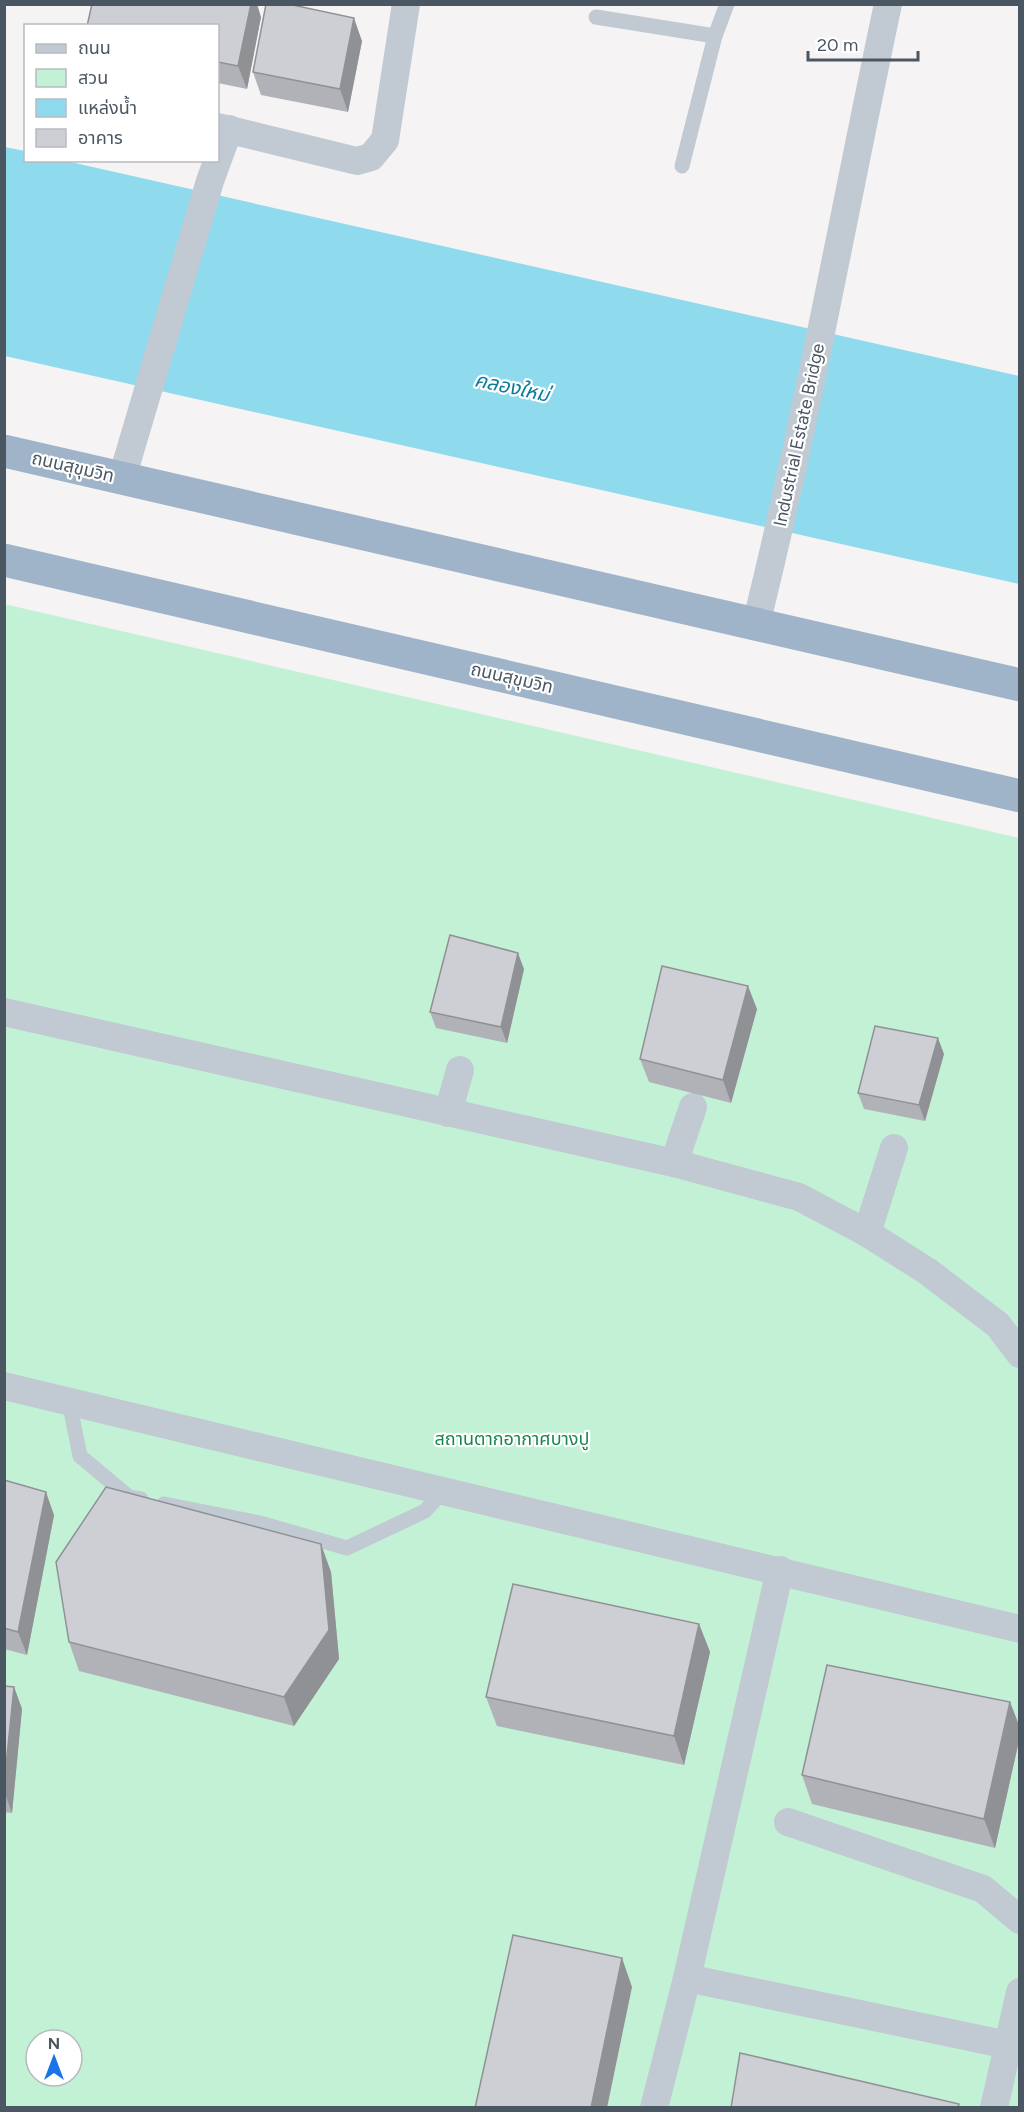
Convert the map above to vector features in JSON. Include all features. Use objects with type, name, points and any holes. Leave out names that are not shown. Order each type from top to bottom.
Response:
[{"type":"highway","name":"ถนนสุขุมวิท","points":[[4,452],[1020,685]]},
{"type":"highway","name":"ถนนสุขุมวิท","points":[[4,560],[1020,796]]},
{"type":"street","points":[[219,147],[224,128],[357,161],[371,157],[385,140],[406,4]]},
{"type":"street","name":"Industrial Estate Bridge","points":[[756,624],[823,324],[888,4]]},
{"type":"street","points":[[122,478],[215,162]]},
{"type":"street","points":[[4,1012],[674,1163],[799,1197],[867,1233],[927,1271],[998,1325],[1020,1354]]},
{"type":"street","points":[[448,1113],[460,1070]]},
{"type":"street","points":[[674,1163],[693,1107]]},
{"type":"street","points":[[867,1233],[894,1148]]},
{"type":"street","points":[[4,1386],[1020,1629]]},
{"type":"street","points":[[654,2108],[687,1978],[780,1570]]},
{"type":"street","points":[[788,1822],[983,1889],[1020,1920]]},
{"type":"street","points":[[687,1978],[1008,2045]]},
{"type":"street","points":[[994,2108],[1020,1992]]},
{"type":"lane","points":[[682,166],[715,36],[727,4]]},
{"type":"lane","points":[[596,17],[715,36]]},
{"type":"lane","points":[[69,1401],[80,1456],[129,1497],[260,1523],[348,1548],[425,1511],[444,1490]]},
{"type":"green space","name":"สถานตากอากาศบางปู","points":[[4,604],[1019,838],[1019,2107],[5,2107]]},
{"type":"water","name":"คลองใหม่","points":[[5,147],[24,151],[24,162],[70,162],[1019,376],[1019,584],[5,356]]},
{"type":"building","points":[[92,4],[251,4],[238,66],[219,62],[219,24],[87,24]]},
{"type":"building","points":[[266,4],[288,4],[354,18],[340,89],[253,72]]},
{"type":"building","points":[[450,935],[518,953],[501,1027],[430,1012]]},
{"type":"building","points":[[662,966],[748,986],[723,1080],[640,1059]]},
{"type":"building","points":[[875,1026],[938,1038],[919,1105],[858,1093]]},
{"type":"building","points":[[4,1480],[46,1492],[18,1632],[4,1628]]},
{"type":"building","points":[[106,1487],[321,1544],[329,1630],[284,1697],[69,1642],[56,1562]]},
{"type":"building","points":[[513,1584],[699,1624],[674,1736],[486,1697]]},
{"type":"building","points":[[827,1665],[1010,1702],[984,1819],[802,1775]]},
{"type":"building","points":[[4,1686],[14,1687],[4,1785]]},
{"type":"building","points":[[513,1935],[622,1958],[591,2108],[475,2108]]},
{"type":"building","points":[[740,2053],[959,2104],[958,2108],[731,2108]]}]
